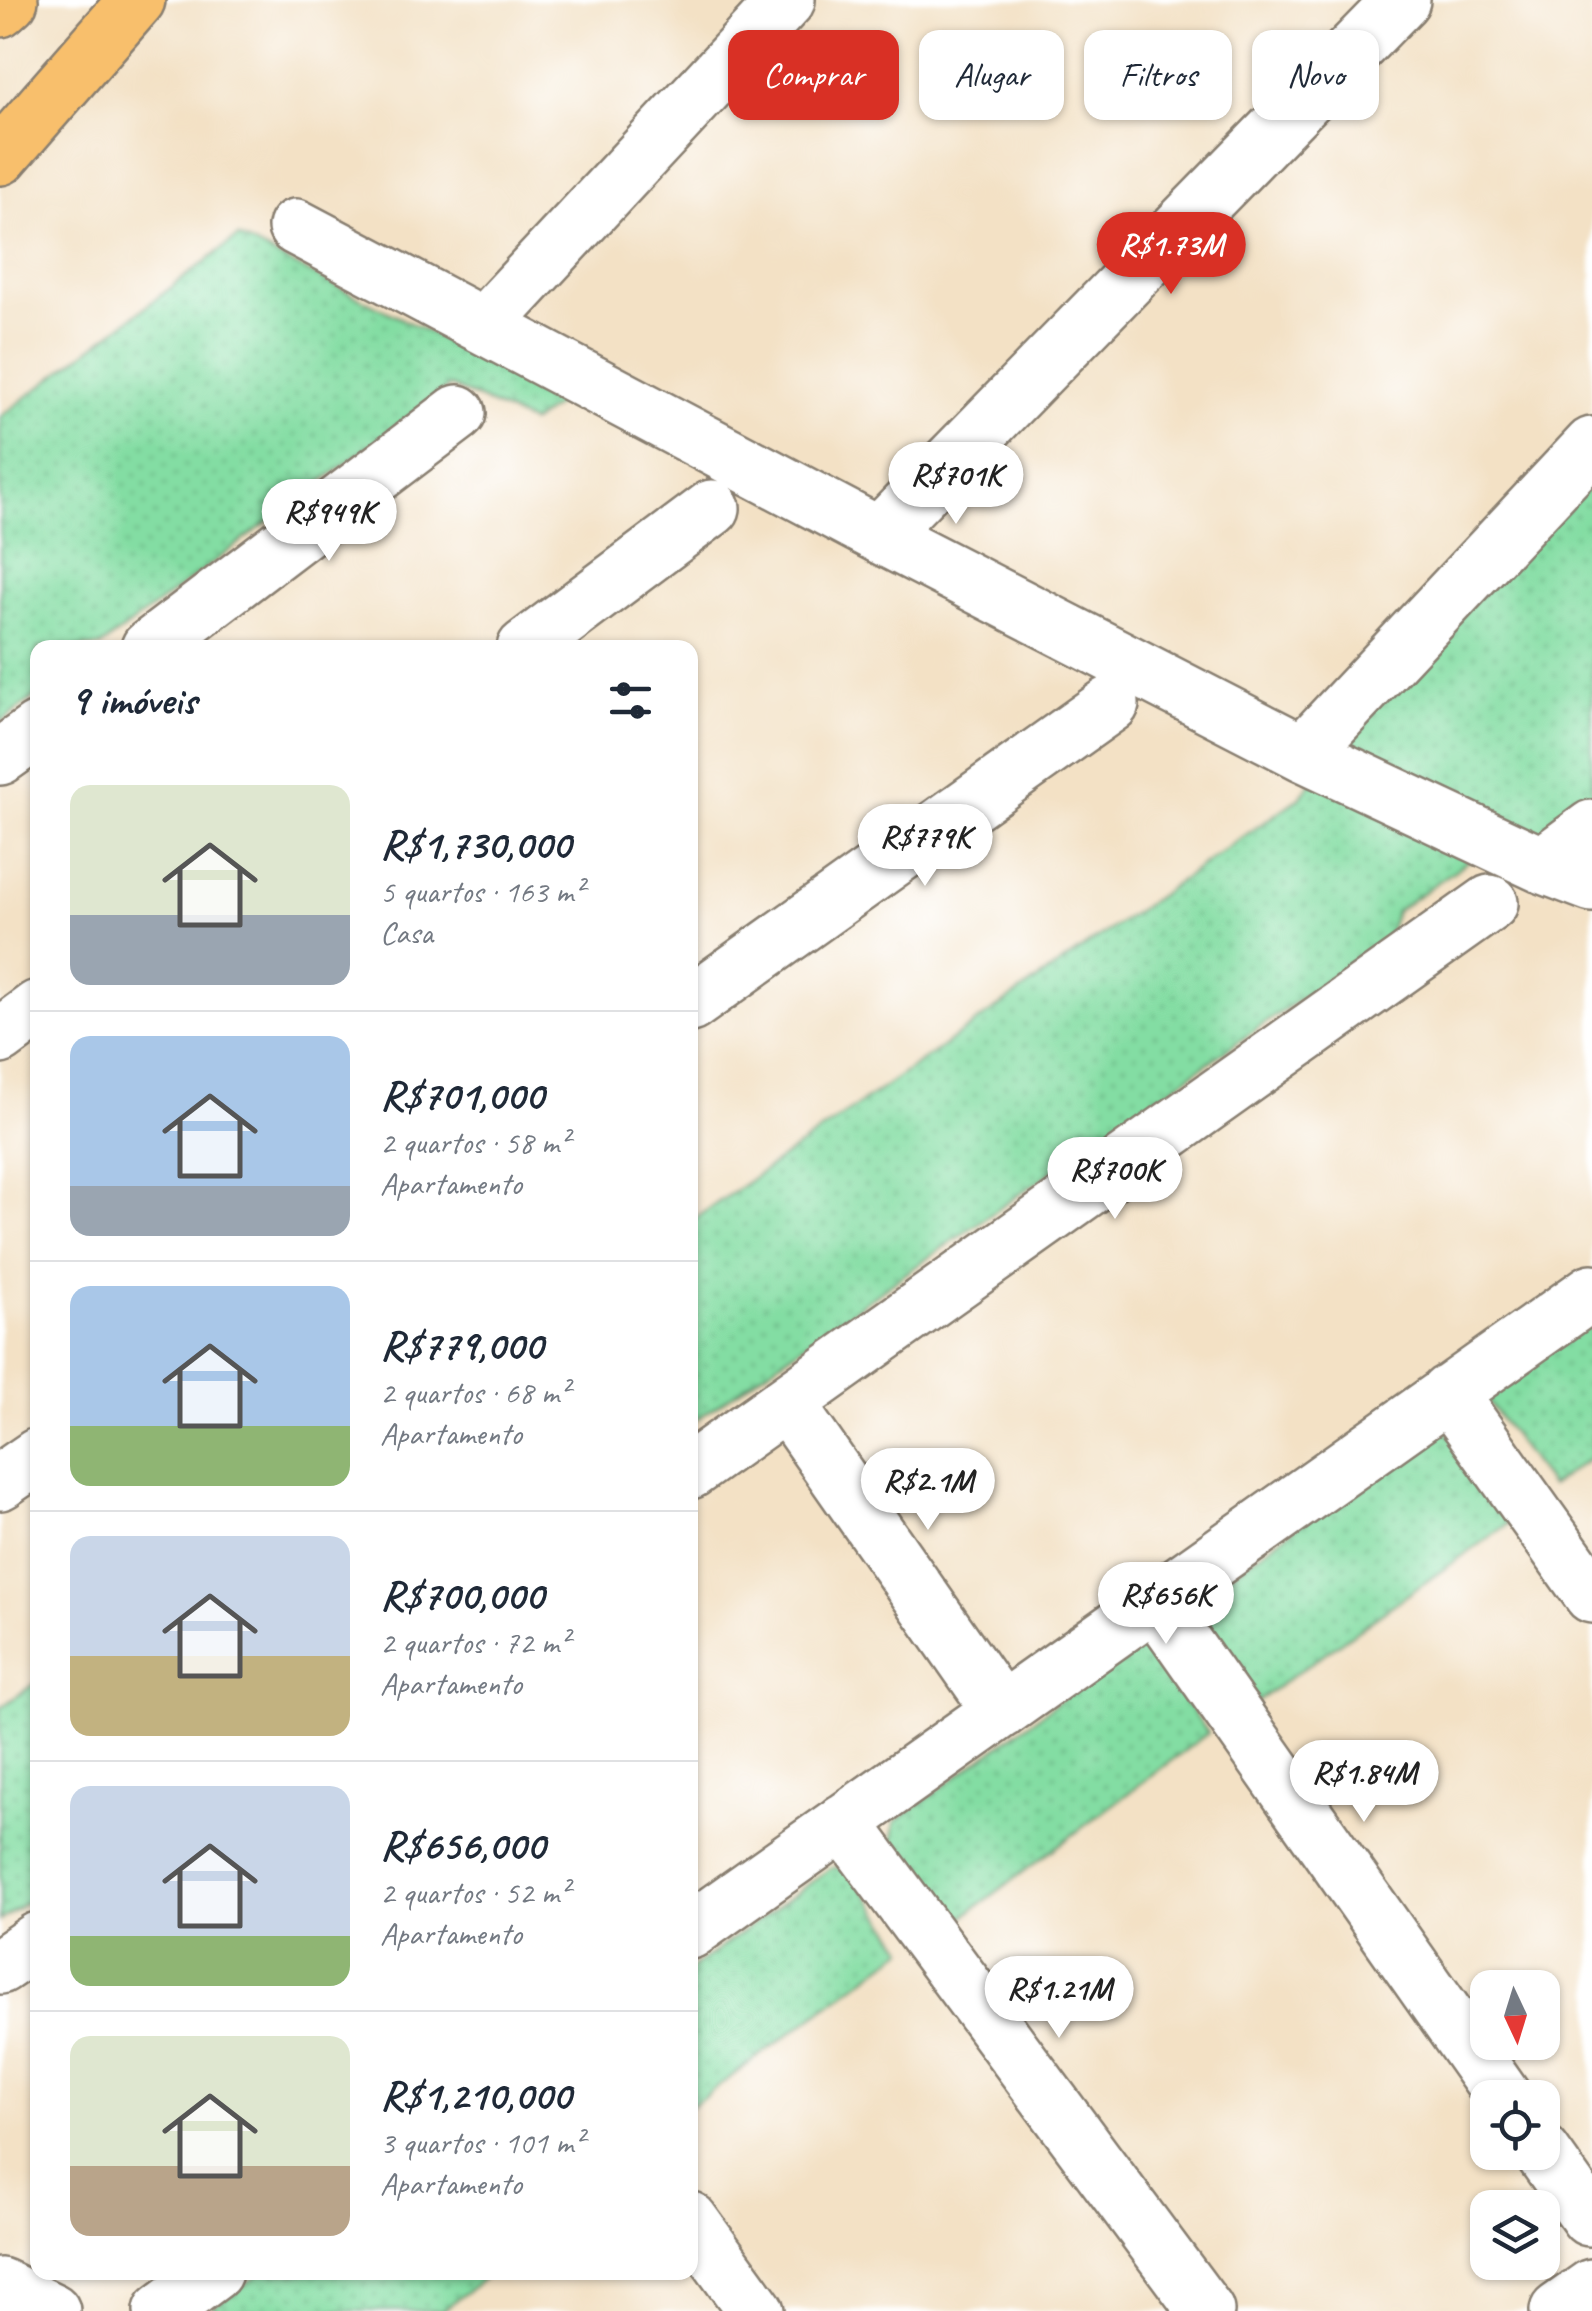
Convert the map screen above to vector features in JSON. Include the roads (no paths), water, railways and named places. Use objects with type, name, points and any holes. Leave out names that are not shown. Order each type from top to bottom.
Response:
[{"type":"main road","points":[[0,9],[10,0]]},
{"type":"main road","points":[[0,110],[113,0]]},
{"type":"main road","points":[[0,157],[137,0]]},
{"type":"street","points":[[484,325],[787,0]]},
{"type":"street","points":[[879,535],[1402,0]]},
{"type":"street","points":[[296,227],[1302,753],[1567,875],[1592,828]]},
{"type":"street","points":[[160,640],[458,413]]},
{"type":"street","points":[[1302,753],[1592,445]]},
{"type":"street","points":[[537,640],[712,508]]},
{"type":"street","points":[[698,998],[1111,704]]},
{"type":"street","points":[[0,757],[30,736]]},
{"type":"street","points":[[698,1465],[1490,903]]},
{"type":"street","points":[[0,1036],[30,1014]]},
{"type":"street","points":[[698,1926],[1592,1292]]},
{"type":"street","points":[[1448,1394],[1592,1596]]},
{"type":"street","points":[[786,1403],[1001,1711]]},
{"type":"street","points":[[0,1482],[30,1461]]},
{"type":"street","points":[[1155,1602],[1491,2080]]},
{"type":"street","points":[[843,1822],[1206,2311]]},
{"type":"street","points":[[1555,2170],[1589,2218]]},
{"type":"street","points":[[698,2231],[756,2311]]},
{"type":"street","points":[[162,2311],[203,2280]]},
{"type":"street","points":[[0,2286],[52,2311]]},
{"type":"street","points":[[1558,2311],[1592,2286]]}]
